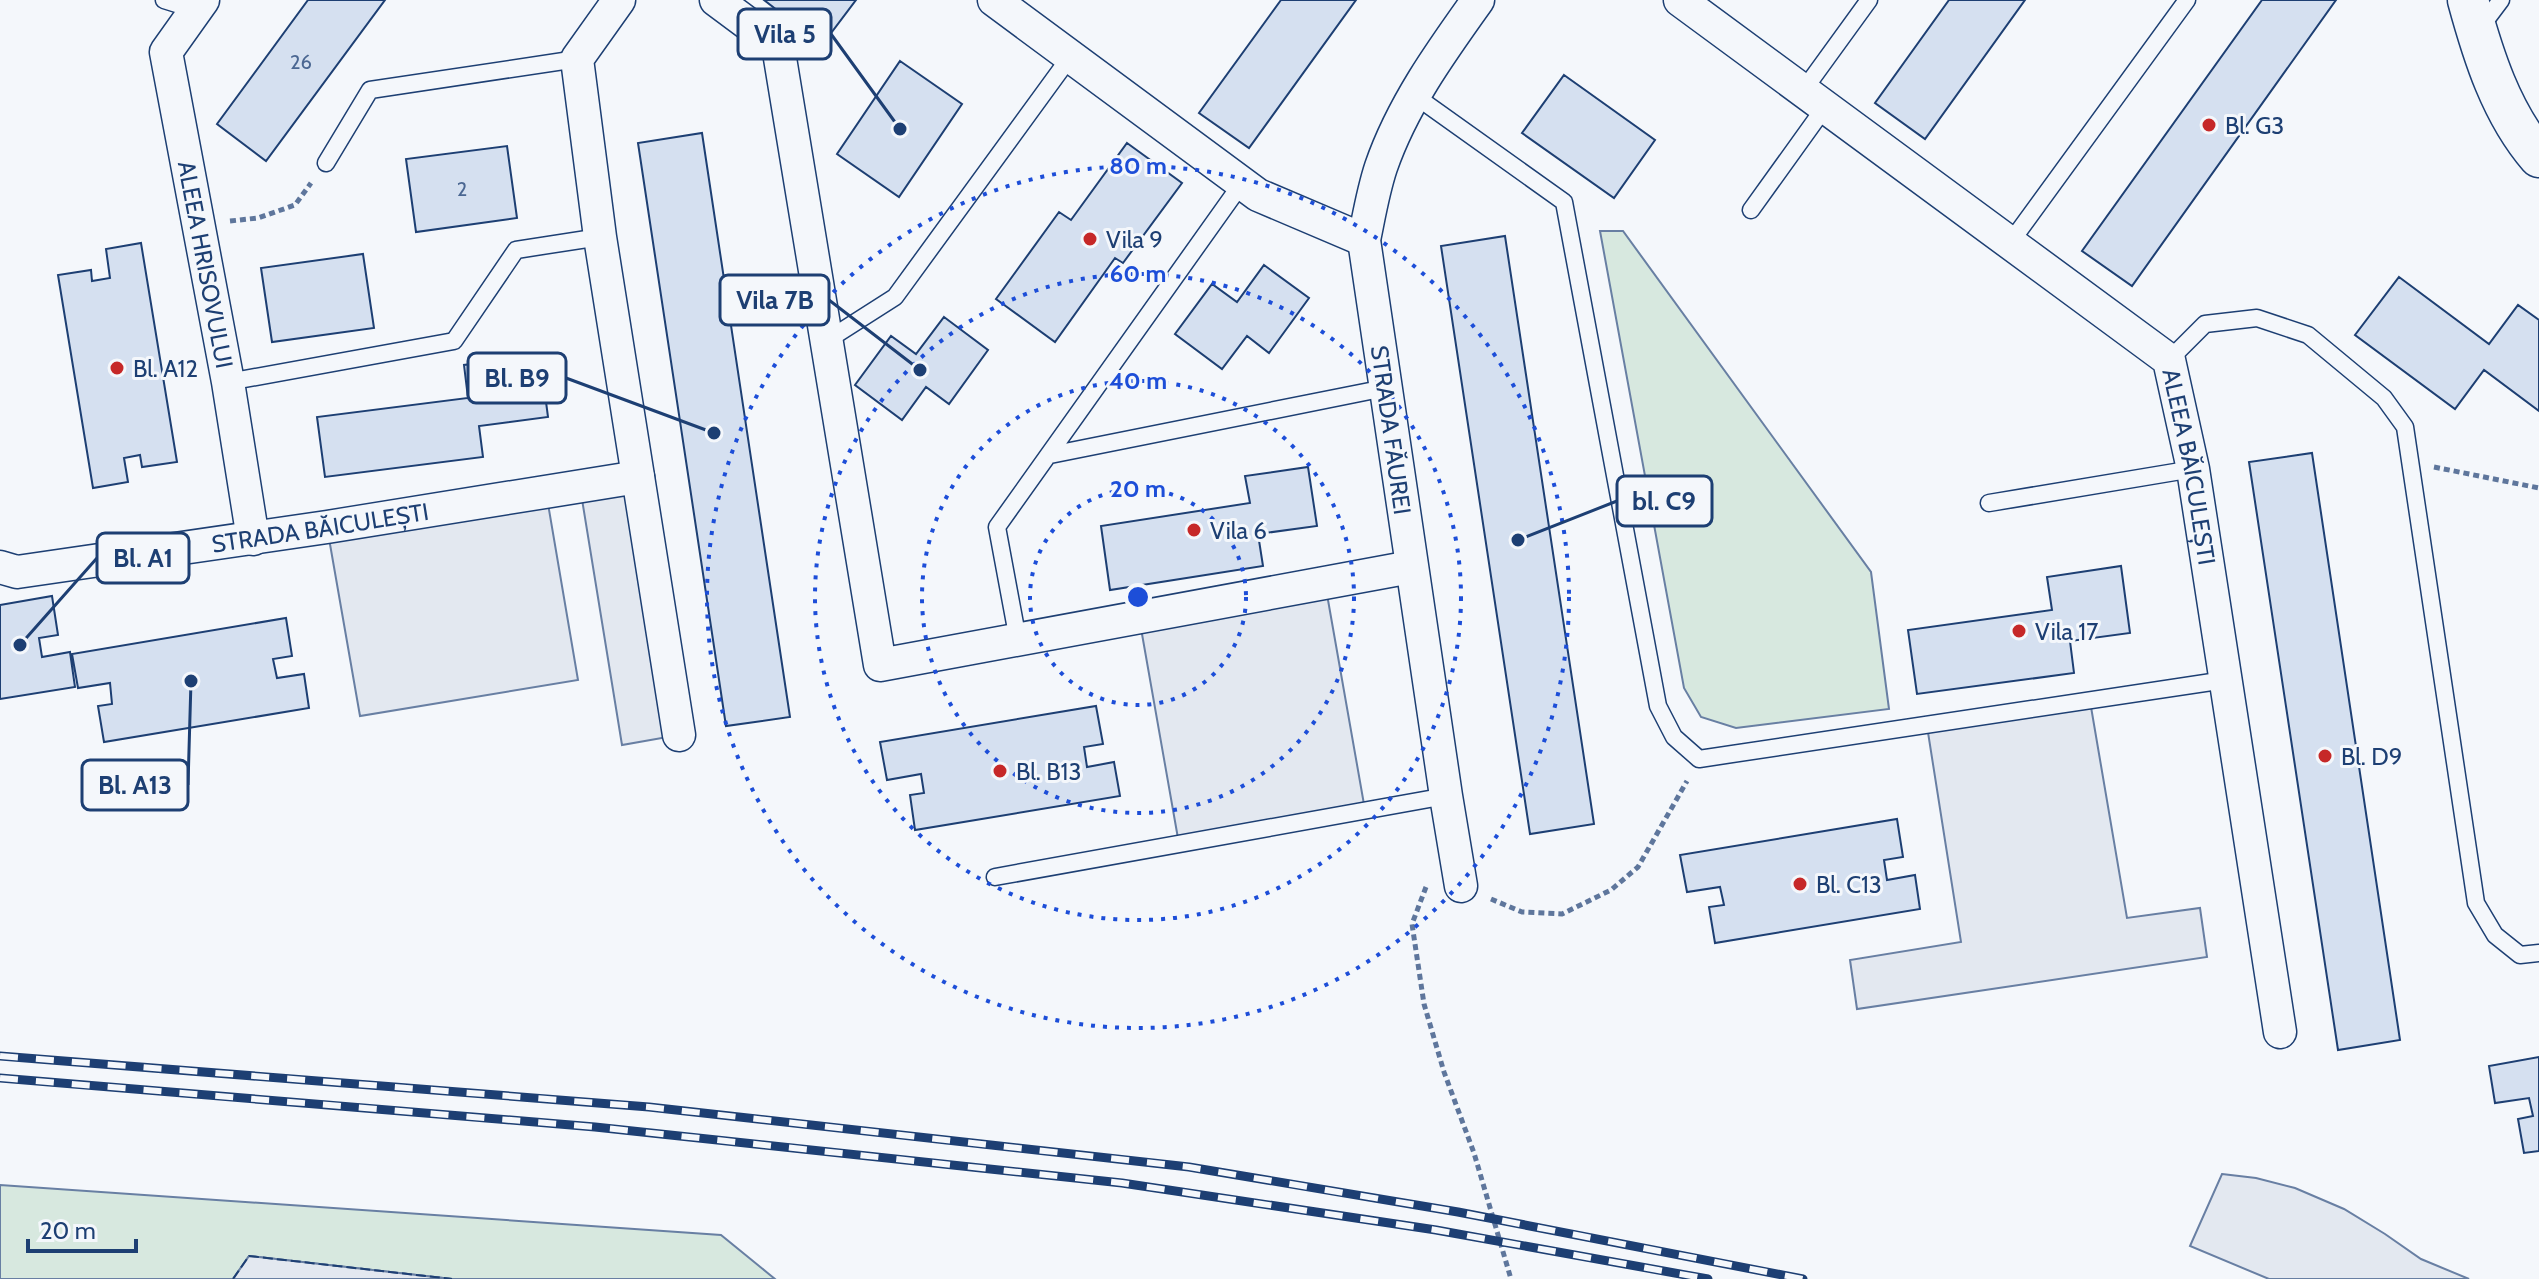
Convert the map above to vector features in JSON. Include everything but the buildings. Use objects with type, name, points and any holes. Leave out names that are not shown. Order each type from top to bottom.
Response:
[{"type":"street","points":[[619,0],[577,59],[600,237],[679,735]]},
{"type":"street","points":[[716,0],[778,46],[880,665],[1411,567]]},
{"type":"street","points":[[994,0],[1258,195],[1364,240]]},
{"type":"street","name":"STRADA FĂUREI","points":[[1461,886],[1364,240],[1371,202],[1393,136],[1438,56],[1478,0]]},
{"type":"street","name":"ALEEA BĂICULEȘTI","points":[[1680,0],[2169,360],[2193,469],[2280,1032]]},
{"type":"street","name":"ALEEA HRISOVULUI","points":[[200,5],[166,52],[228,382],[253,539]]},
{"type":"street","points":[[2472,16],[2510,116],[2539,157]]},
{"type":"street","name":"STRADA BĂICULEȘTI","points":[[0,567],[17,572],[253,539],[638,477]]},
{"type":"lane","points":[[164,0],[200,5]]},
{"type":"lane","points":[[1751,210],[1869,0]]},
{"type":"lane","points":[[2010,243],[2187,0]]},
{"type":"lane","points":[[2472,16],[2501,0]]},
{"type":"lane","points":[[826,341],[895,297],[1070,57]]},
{"type":"lane","points":[[326,163],[370,90],[577,59]]},
{"type":"lane","points":[[1414,95],[1564,202],[1658,706],[1674,737],[1699,759],[2225,680]]},
{"type":"lane","points":[[1018,640],[997,527],[1242,183]]},
{"type":"lane","points":[[228,382],[454,341],[516,250],[600,237]]},
{"type":"lane","points":[[2169,360],[2205,324],[2257,318],[2308,335],[2384,398],[2405,427],[2476,903],[2495,935],[2520,955],[2539,953]]},
{"type":"lane","points":[[1050,455],[1385,388]]},
{"type":"lane","points":[[1989,503],[2193,469]]},
{"type":"lane","points":[[995,877],[1446,796]]},
{"type":"path","points":[[199,224],[258,218],[295,205],[326,163]]},
{"type":"path","points":[[2411,462],[2539,488]]},
{"type":"path","points":[[1511,1279],[1474,1153],[1444,1072],[1424,1004],[1412,924],[1427,884],[1461,886],[1522,912],[1562,914],[1611,890],[1638,867],[1699,759]]},
{"type":"shaded area","points":[[1600,231],[1623,231],[1871,572],[1889,709],[1736,728],[1701,717],[1684,688]]},
{"type":"shaded area","points":[[638,477],[679,735],[622,745],[580,487]]},
{"type":"shaded area","points":[[546,492],[578,680],[360,716],[327,527]]},
{"type":"shaded area","points":[[1325,583],[1365,810],[1179,844],[1139,617]]},
{"type":"shaded area","points":[[2090,701],[2127,918],[2200,908],[2207,957],[1857,1009],[1850,960],[1961,942],[1927,726]]},
{"type":"shaded area","points":[[2222,1174],[2256,1178],[2295,1188],[2344,1209],[2421,1259],[2469,1279],[2269,1279],[2190,1246]]},
{"type":"shaded area","points":[[0,1185],[721,1235],[775,1279],[452,1279],[249,1256],[233,1279],[0,1279]]},
{"type":"shaded area","points":[[249,1256],[452,1279],[233,1279]]},
{"type":"railway","points":[[0,1056],[649,1107],[1189,1167],[1458,1212],[1803,1279]]},
{"type":"railway","points":[[0,1078],[595,1127],[1122,1183],[1436,1230],[1708,1279]]},
{"type":"fence","points":[[233,1279],[249,1256],[452,1279]]},
{"type":"place","name":"Bl. G3","points":[[2209,125]]},
{"type":"place","name":"Vila 5","points":[[900,129]]},
{"type":"place","name":"Vila 9","points":[[1090,239]]},
{"type":"place","name":"Bl. A12","points":[[117,368]]},
{"type":"place","name":"Vila 7B","points":[[920,370]]},
{"type":"place","name":"Bl. B9","points":[[714,433]]},
{"type":"place","name":"Vila 6","points":[[1194,530]]},
{"type":"place","name":"bl. C9","points":[[1518,540]]},
{"type":"place","name":"Vila 17","points":[[2019,631]]},
{"type":"place","name":"Bl. A1","points":[[20,645]]},
{"type":"place","name":"Bl. A13","points":[[191,681]]},
{"type":"place","name":"Bl. D9","points":[[2325,756]]},
{"type":"place","name":"Bl. B13","points":[[1000,771]]},
{"type":"place","name":"Bl. C13","points":[[1800,884]]}]
